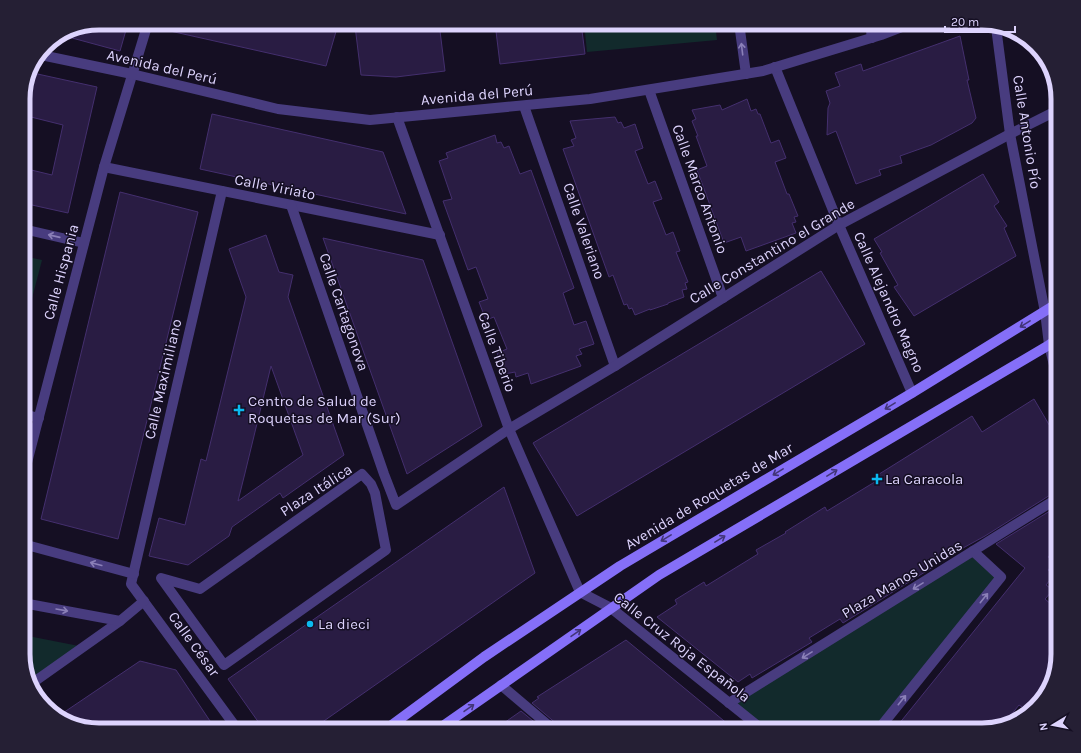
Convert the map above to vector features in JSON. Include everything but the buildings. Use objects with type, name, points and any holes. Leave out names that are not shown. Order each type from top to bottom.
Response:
[{"type":"main road","name":"Avenida de Roquetas de Mar","points":[[394,723],[484,657],[620,566],[912,393],[1051,308]]},
{"type":"main road","points":[[447,723],[666,571],[1049,345]]},
{"type":"street","name":"Calle Hispania","points":[[30,452],[104,167],[146,30]]},
{"type":"street","points":[[740,30],[746,74]]},
{"type":"street","points":[[871,30],[872,38]]},
{"type":"street","name":"Avenida del Perú","points":[[45,56],[132,74],[278,109],[370,120],[590,99],[746,74],[763,71],[872,38],[893,30]]},
{"type":"street","name":"Calle Antonio Pío","points":[[996,32],[1010,134],[1045,312],[1051,353]]},
{"type":"street","name":"Calle Alejandro Magno","points":[[775,67],[839,226],[912,393]]},
{"type":"street","name":"Calle Marco Antonio","points":[[649,90],[724,298]]},
{"type":"street","name":"Calle Valeriano","points":[[524,106],[615,366]]},
{"type":"street","name":"Calle Constantino el Grande","points":[[509,429],[615,366],[839,226],[1051,114]]},
{"type":"street","name":"Calle Tiberio","points":[[398,117],[509,429],[580,592]]},
{"type":"street","name":"Calle Viriato","points":[[104,167],[440,235]]},
{"type":"street","name":"Calle Maximiliano","points":[[134,574],[222,191]]},
{"type":"street","name":"Calle Cartagonova","points":[[291,205],[396,505],[509,429]]},
{"type":"street","points":[[30,231],[84,243]]},
{"type":"street","points":[[30,416],[39,418]]},
{"type":"street","name":"Plaza Itálica","points":[[362,474],[375,493],[386,550],[224,665],[161,578],[200,589],[362,474]]},
{"type":"street","points":[[973,551],[1051,502]]},
{"type":"street","points":[[30,546],[134,574]]},
{"type":"street","name":"Plaza Manos Unidas","points":[[729,703],[973,551],[1001,577],[884,723]]},
{"type":"street","name":"Calle César","points":[[134,574],[131,584],[233,723]]},
{"type":"street","name":"Calle Cruz Roja Española","points":[[580,592],[611,608],[754,723]]},
{"type":"street","points":[[35,681],[120,621],[144,600]]},
{"type":"street","points":[[30,604],[120,621]]},
{"type":"street","points":[[501,686],[546,723]]},
{"type":"green space","points":[[585,30],[716,30],[717,40],[587,52]]},
{"type":"green space","points":[[30,257],[42,260],[30,306]]},
{"type":"green space","points":[[973,551],[1001,577],[884,723],[754,723],[729,703]]},
{"type":"green space","points":[[30,636],[84,647],[35,681],[32,672],[30,658]]},
{"type":"place","name":"Centro de Salud de Roquetas de Mar (Sur)","points":[[239,410]]},
{"type":"place","name":"La Caracola","points":[[877,479]]},
{"type":"place","name":"La dieci","points":[[310,624]]}]
